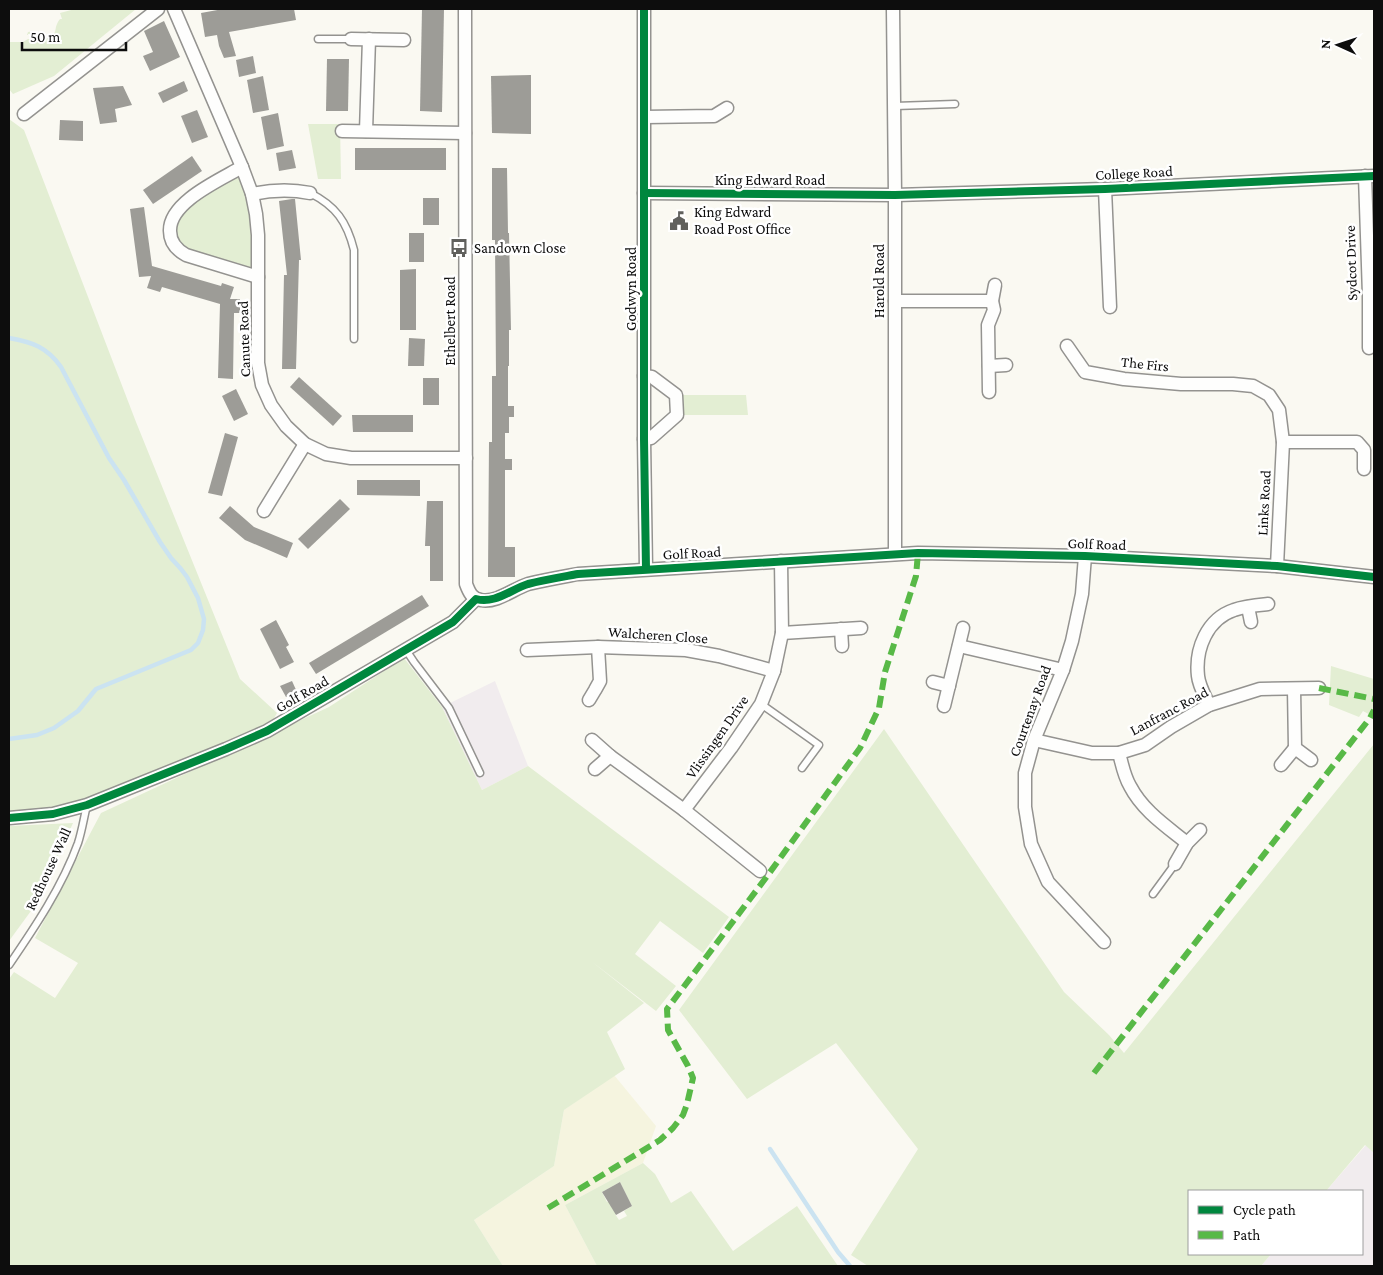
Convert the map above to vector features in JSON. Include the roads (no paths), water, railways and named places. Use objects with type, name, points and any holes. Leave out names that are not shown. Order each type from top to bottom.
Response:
[{"type":"street","points":[[24,114],[158,9]]},
{"type":"street","name":"Canute Road","points":[[174,9],[252,194],[258,235],[258,363],[262,385],[271,405],[286,426],[305,444],[326,454],[351,458],[466,458]]},
{"type":"street","name":"Ethelbert Road","points":[[465,9],[466,584],[469,594],[476,599]]},
{"type":"street","name":"Godwyn Road","points":[[644,9],[644,439],[646,569]]},
{"type":"street","name":"Harold Road","points":[[893,9],[896,194],[895,554]]},
{"type":"street","points":[[351,39],[404,40]]},
{"type":"street","points":[[366,131],[369,39]]},
{"type":"street","points":[[645,117],[714,116],[726,108]]},
{"type":"street","points":[[342,130],[465,133]]},
{"type":"street","points":[[242,167],[189,199],[173,216],[170,234],[178,250],[186,255],[258,277]]},
{"type":"street","name":"College Road","points":[[896,194],[1105,189],[1370,176]]},
{"type":"street","name":"Sydcot Drive","points":[[1369,348],[1370,176]]},
{"type":"street","points":[[1105,189],[1110,306]]},
{"type":"street","points":[[252,194],[279,190],[310,193]]},
{"type":"street","name":"King Edward Road","points":[[644,193],[896,194]]},
{"type":"street","points":[[989,392],[988,325],[994,310],[992,301],[995,285]]},
{"type":"street","points":[[896,301],[992,301]]},
{"type":"street","name":"The Firs","points":[[1067,346],[1085,372],[1124,379],[1180,384],[1233,384]]},
{"type":"street","points":[[989,366],[1006,365]]},
{"type":"street","points":[[644,376],[652,377],[676,395],[677,415],[651,438],[644,439]]},
{"type":"street","name":"Links Road","points":[[1233,384],[1253,386],[1269,395],[1279,410],[1284,442],[1277,566]]},
{"type":"street","points":[[1284,442],[1357,442],[1364,450],[1364,469]]},
{"type":"street","points":[[264,511],[305,444]]},
{"type":"street","name":"Golf Road","points":[[9,818],[53,814],[87,805],[266,732],[453,622],[476,599],[483,601],[495,599],[526,585],[578,574],[918,552],[1085,556],[1277,566],[1374,577]]},
{"type":"street","name":"Courtenay Road","points":[[1085,556],[1082,594],[1072,641],[1063,670],[1034,740],[1025,773],[1025,807],[1031,844],[1048,882],[1104,942]]},
{"type":"street","name":"Vlissingen Drive","points":[[684,810],[731,748],[761,704],[774,671],[782,633],[780,561]]},
{"type":"street","points":[[1209,705],[1198,678],[1198,652],[1206,632],[1218,618],[1234,610],[1268,604]]},
{"type":"street","points":[[1248,607],[1251,622]]},
{"type":"street","points":[[782,633],[861,628]]},
{"type":"street","points":[[944,706],[963,628]]},
{"type":"street","points":[[841,629],[842,646]]},
{"type":"street","points":[[959,646],[1063,670]]},
{"type":"street","name":"Walcheren Close","points":[[527,650],[598,648],[686,650],[719,656],[774,671]]},
{"type":"street","name":"Walcheren Close","points":[[589,700],[600,681],[598,648]]},
{"type":"street","points":[[933,682],[949,686]]},
{"type":"street","name":"Lanfranc Road","points":[[1034,740],[1092,752],[1119,753],[1145,745],[1209,705],[1260,689],[1319,688]]},
{"type":"street","points":[[1281,765],[1295,748],[1294,689]]},
{"type":"street","points":[[592,740],[610,756],[684,810],[760,871]]},
{"type":"street","points":[[1295,748],[1311,760]]},
{"type":"street","points":[[1119,753],[1129,785],[1141,804],[1188,843]]},
{"type":"street","points":[[595,769],[610,756]]},
{"type":"street","points":[[1175,864],[1188,843],[1200,830]]},
{"type":"lane","points":[[318,39],[351,39]]},
{"type":"lane","points":[[895,106],[955,104]]},
{"type":"lane","points":[[310,193],[325,201],[339,214],[347,227],[352,241],[354,250],[354,339]]},
{"type":"lane","points":[[406,650],[449,708],[480,773]]},
{"type":"lane","points":[[761,704],[818,745],[802,768]]},
{"type":"lane","name":"Redhouse Wall","points":[[9,965],[43,913],[60,880],[78,842],[87,805]]},
{"type":"lane","points":[[1153,894],[1175,864]]},
{"type":"waterway","points":[[9,338],[38,346],[56,360],[61,367],[109,458],[160,542],[187,577],[198,598],[204,619],[203,630],[198,643],[191,650],[96,689],[78,711],[54,728],[37,735],[9,739]]},
{"type":"waterway","points":[[770,1149],[838,1252],[850,1266]]},
{"type":"place","name":"King Edward Road Post Office","points":[[679,221]]},
{"type":"place","name":"Sandown Close","points":[[459,248]]}]
